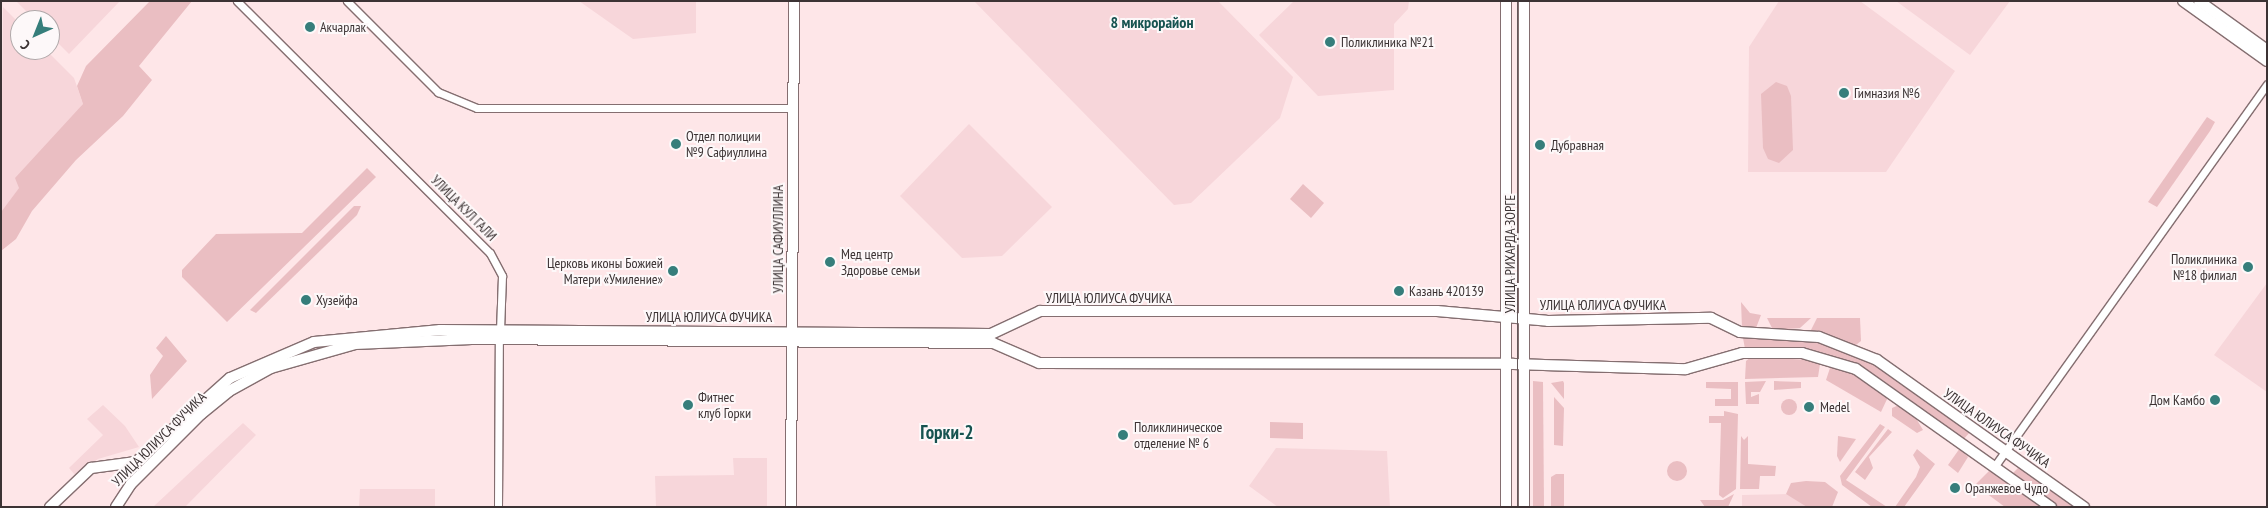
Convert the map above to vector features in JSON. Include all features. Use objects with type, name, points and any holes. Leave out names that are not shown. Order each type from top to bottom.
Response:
[{"type":"main road","name":"УЛИЦА САФИУЛЛИНА","points":[[791,507],[794,1]]},
{"type":"main road","name":"УЛИЦА РИХАРДА ЗОРГЕ","points":[[1506,1],[1506,507]]},
{"type":"main road","name":"УЛИЦА РИХАРДА ЗОРГЕ","points":[[1524,1],[1524,507]]},
{"type":"main road","points":[[2184,1],[2267,61]]},
{"type":"main road","points":[[2199,1],[2267,50]]},
{"type":"main road","name":"УЛИЦА ЮЛИУСА ФУЧИКА","points":[[50,507],[91,468],[136,462],[208,394],[282,352],[351,335],[791,336],[991,334],[1040,311],[1437,311],[1524,318],[1711,318],[1740,332],[1819,337],[1864,352],[2084,507]]},
{"type":"main road","name":"УЛИЦА ЮЛИУСА ФУЧИКА","points":[[116,507],[131,484],[218,399],[295,358],[382,342],[499,335]]},
{"type":"main road","name":"УЛИЦА ЮЛИУСА ФУЧИКА","points":[[791,336],[993,343],[1039,363],[1525,364],[1686,369],[1742,353],[1825,357],[1856,369],[2050,507]]},
{"type":"main road","points":[[131,484],[136,462]]},
{"type":"street","name":"УЛИЦА КУЛ ГАЛИ","points":[[237,1],[497,263],[502,276],[499,335],[498,507]]},
{"type":"street","points":[[347,1],[438,92],[477,108],[793,108]]},
{"type":"street","points":[[1994,466],[2267,84]]},
{"type":"shaded area","points":[[16,1],[120,1],[69,54],[60,45],[60,10],[25,10]]},
{"type":"shaded area","points":[[150,1],[192,1],[139,66],[152,80],[123,116],[76,160],[32,211],[16,239],[1,251],[1,212],[19,188],[15,178],[83,104],[77,86],[86,66]]},
{"type":"shaded area","points":[[579,1],[696,1],[696,33],[633,39]]},
{"type":"shaded area","points":[[974,1],[1218,1],[1293,77],[1280,118],[1191,203],[1174,205]]},
{"type":"shaded area","name":"Поликлиника №21","points":[[1294,1],[1409,1],[1408,9],[1394,24],[1394,90],[1318,96],[1259,35]]},
{"type":"shaded area","name":"Гимназия №6","points":[[1779,1],[1860,1],[1955,71],[1886,172],[1748,172],[1749,47]]},
{"type":"shaded area","points":[[1896,1],[2010,1],[1970,55]]},
{"type":"shaded area","points":[[3,7],[10,14],[10,60],[56,60],[74,78],[83,104],[1,212]]},
{"type":"shaded area","points":[[1776,82],[1787,86],[1791,96],[1793,150],[1779,163],[1768,159],[1763,148],[1761,94]]},
{"type":"shaded area","points":[[2207,117],[2215,122],[2210,131],[2157,207],[2148,202]]},
{"type":"shaded area","points":[[969,124],[1052,207],[1002,256],[962,258],[900,196]]},
{"type":"shaded area","points":[[367,168],[376,177],[227,322],[182,277],[182,270],[216,234],[302,233]]},
{"type":"shaded area","points":[[1303,184],[1324,203],[1311,218],[1290,199]]},
{"type":"shaded area","points":[[354,206],[361,206],[357,215],[256,313],[250,310]]},
{"type":"shaded area","points":[[2267,283],[2267,392],[2214,355]]},
{"type":"shaded area","points":[[1741,302],[1750,313],[1761,315],[1756,328],[1742,328]]},
{"type":"shaded area","points":[[1767,318],[1811,318],[1800,328],[1773,330]]},
{"type":"shaded area","points":[[1817,318],[1860,318],[1861,341],[1856,345],[1810,332]]},
{"type":"shaded area","points":[[166,336],[187,361],[152,399],[150,375],[163,356],[156,348]]},
{"type":"shaded area","points":[[1743,338],[1821,343],[1877,365],[1970,432],[1963,440],[1858,366],[1837,357],[1814,352],[1745,349]]},
{"type":"shaded area","points":[[1751,357],[1812,360],[1820,364],[1818,377],[1745,379],[1746,361]]},
{"type":"shaded area","points":[[1831,365],[1854,374],[1888,397],[1881,412],[1826,380]]},
{"type":"shaded area","points":[[1533,381],[1543,382],[1544,507],[1533,507]]},
{"type":"shaded area","points":[[1563,381],[1564,383],[1564,399],[1551,383]]},
{"type":"shaded area","points":[[1766,381],[1760,392],[1751,392],[1751,397],[1759,394],[1759,404],[1746,404],[1745,382]]},
{"type":"shaded area","points":[[1774,381],[1801,382],[1801,388],[1774,390]]},
{"type":"shaded area","points":[[1706,382],[1738,382],[1738,406],[1715,406],[1715,399],[1731,399],[1731,389],[1706,388]]},
{"type":"shaded area","points":[[1554,397],[1564,408],[1563,446],[1554,445]]},
{"type":"shaded area","points":[[1786,399],[1792,399],[1797,404],[1795,413],[1786,415],[1781,410],[1781,404]]},
{"type":"shaded area","points":[[103,405],[125,426],[139,447],[98,459],[76,476],[69,468],[103,435],[87,419]]},
{"type":"shaded area","points":[[1899,405],[1914,415],[1923,430],[1917,433],[1892,416],[1892,408]]},
{"type":"shaded area","points":[[1724,411],[1738,414],[1736,489],[1723,498],[1719,495],[1721,423],[1709,423],[1709,416],[1724,416]]},
{"type":"shaded area","points":[[1270,422],[1303,423],[1303,439],[1270,438]]},
{"type":"shaded area","points":[[243,423],[256,435],[185,507],[153,507]]},
{"type":"shaded area","points":[[1880,424],[1885,427],[1846,480],[1887,507],[1872,507],[1842,485],[1840,476]]},
{"type":"shaded area","points":[[1888,429],[1892,432],[1869,457],[1873,468],[1865,480],[1855,472]]},
{"type":"shaded area","points":[[1741,436],[1744,440],[1748,436],[1748,464],[1776,466],[1775,476],[1760,476],[1759,489],[1740,489]]},
{"type":"shaded area","points":[[1838,436],[1856,439],[1840,462],[1837,456]]},
{"type":"shaded area","points":[[1276,448],[1387,451],[1390,507],[1278,507],[1249,486]]},
{"type":"shaded area","points":[[1960,448],[1968,457],[1958,473],[1948,465]]},
{"type":"shaded area","points":[[1917,449],[1935,464],[1904,507],[1895,507],[1916,477],[1920,467],[1913,455]]},
{"type":"shaded area","points":[[733,458],[767,458],[767,507],[656,507],[655,476],[734,475]]},
{"type":"shaded area","points":[[1677,461],[1684,464],[1687,471],[1684,478],[1677,481],[1670,478],[1667,471],[1670,464]]},
{"type":"shaded area","points":[[2019,467],[2075,507],[2056,507],[2012,474]]},
{"type":"shaded area","points":[[1990,470],[2042,507],[2005,507],[1975,485]]},
{"type":"shaded area","points":[[1556,474],[1564,474],[1564,507],[1551,507],[1551,477]]},
{"type":"shaded area","points":[[1806,481],[1825,482],[1838,492],[1832,507],[1807,507],[1786,494],[1791,483]]},
{"type":"shaded area","points":[[360,489],[435,489],[435,507],[359,507]]},
{"type":"shaded area","points":[[1734,494],[1728,507],[1705,507],[1700,500],[1723,500]]},
{"type":"shaded area","points":[[1790,494],[1807,507],[1742,507],[1742,495]]},
{"type":"tram line","points":[[1517,1],[1517,507]]},
{"type":"place","name":"Акчарлак","points":[[310,27]]},
{"type":"place","name":"Поликлиника №21","points":[[1330,42]]},
{"type":"place","name":"Гимназия №6","points":[[1844,93]]},
{"type":"place","name":"Отдел полиции №9 Сафиуллина","points":[[676,144]]},
{"type":"place","name":"Дубравная","points":[[1540,145]]},
{"type":"place","name":"Мед центр Здоровье семьи","points":[[830,262]]},
{"type":"place","name":"Поликлиника №18 филиал","points":[[2248,267]]},
{"type":"place","name":"Церковь иконы Божией Матери «Умиление»","points":[[673,271]]},
{"type":"place","name":"Казань 420139","points":[[1399,291]]},
{"type":"place","name":"Хузейфа","points":[[306,300]]},
{"type":"place","name":"Дом Камбо","points":[[2215,400]]},
{"type":"place","name":"Фитнес клуб Горки","points":[[688,405]]},
{"type":"place","name":"Medel","points":[[1809,407]]},
{"type":"place","name":"Поликлиническое отделение № 6","points":[[1123,435]]},
{"type":"place","name":"Оранжевое Чудо","points":[[1955,488]]},
{"type":"district","name":"8 микрорайон","points":[[1152,22]]},
{"type":"district","name":"Горки-2","points":[[947,433]]}]
